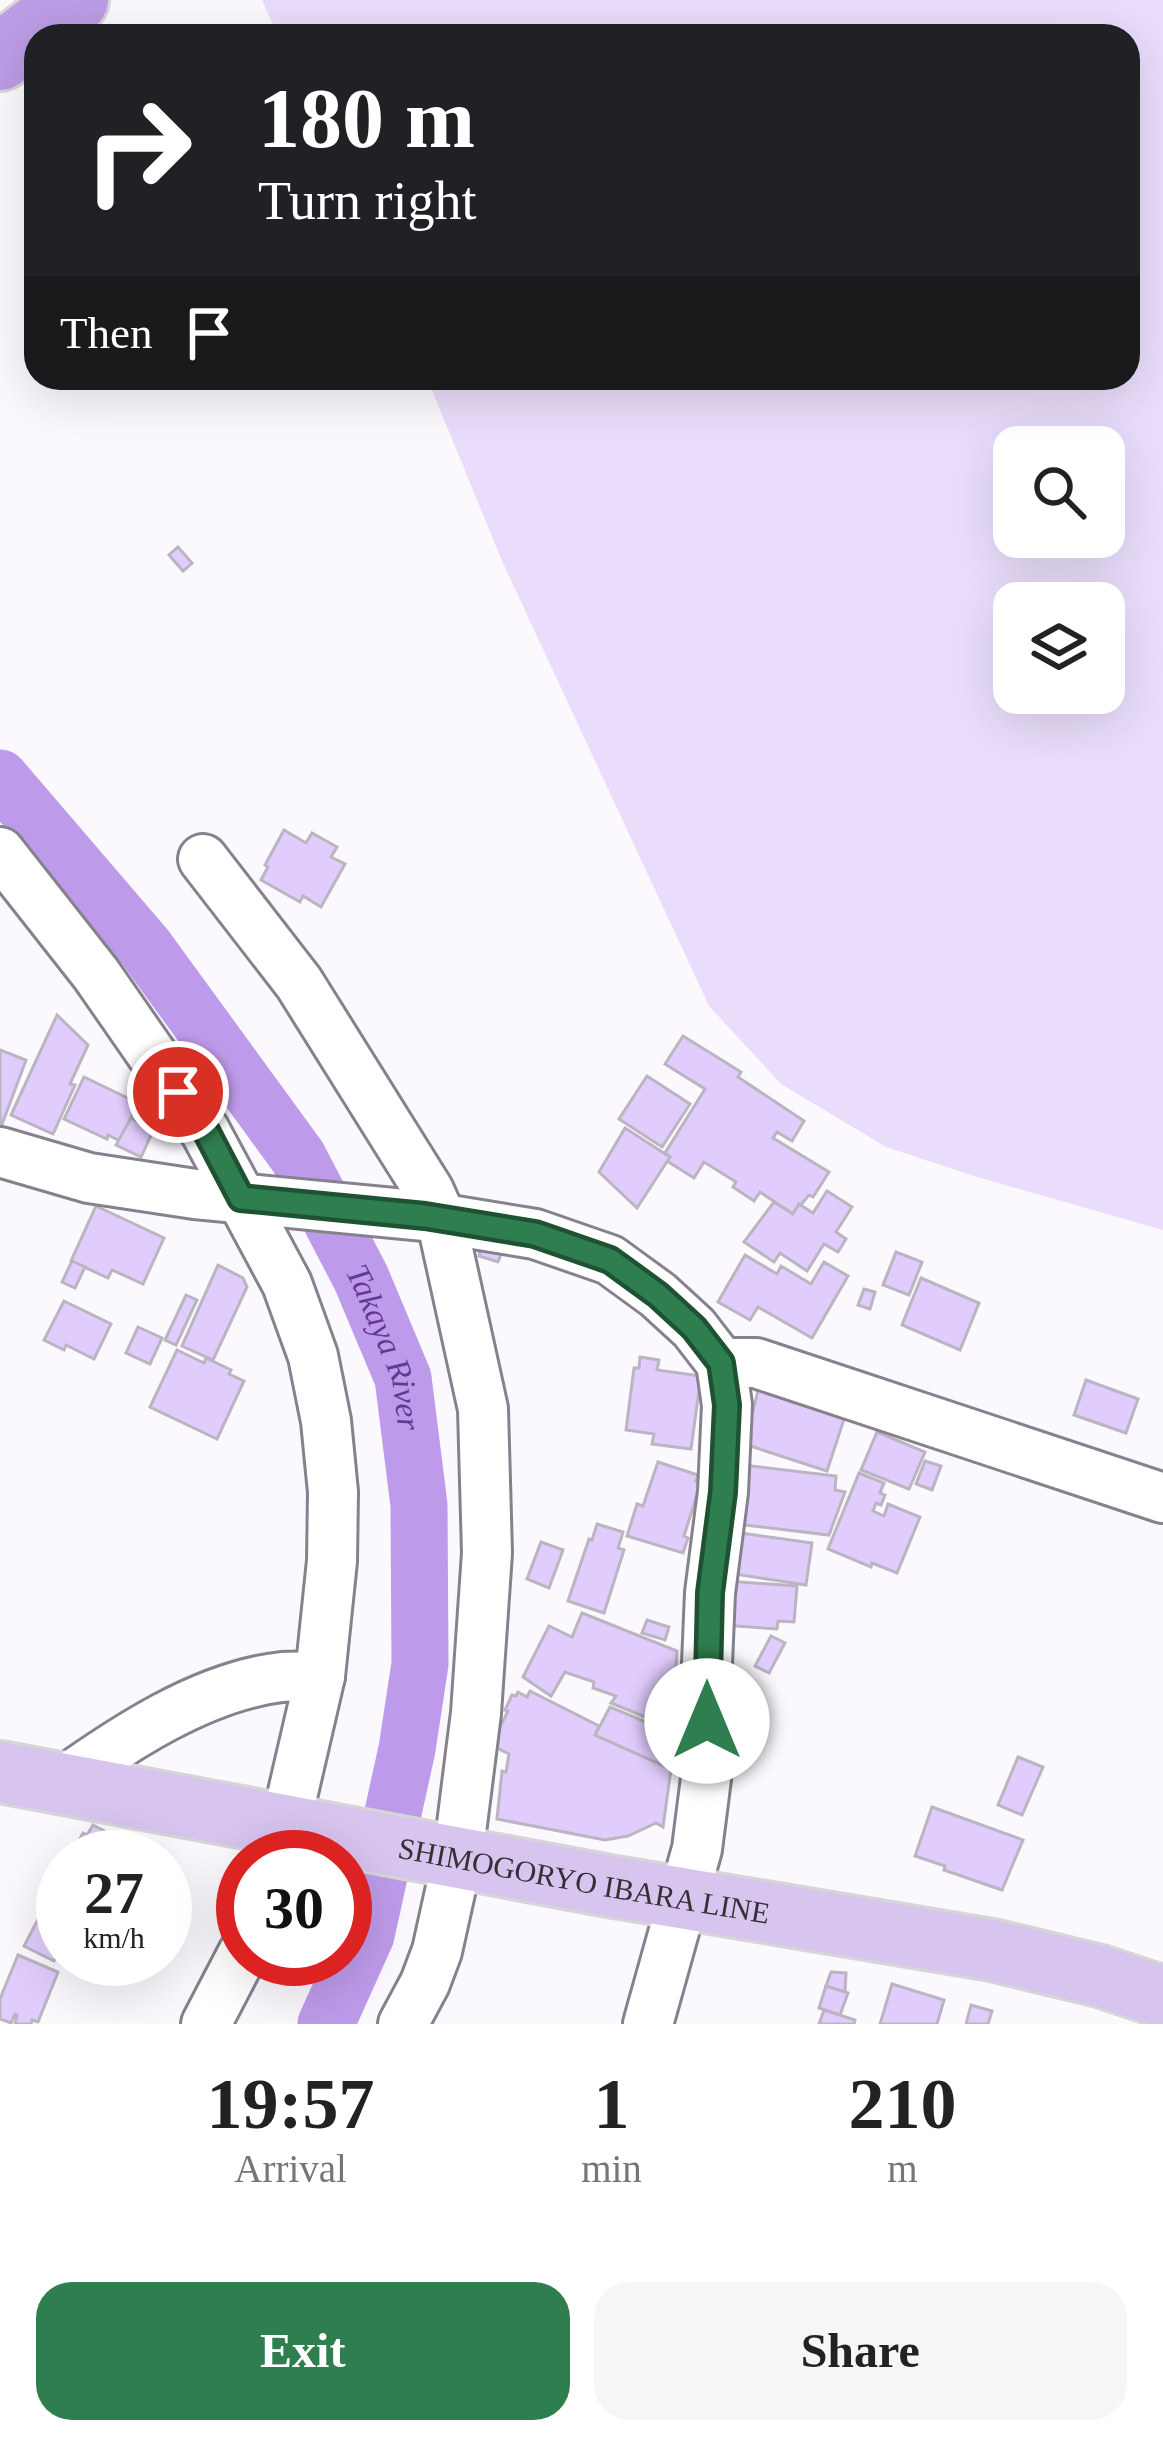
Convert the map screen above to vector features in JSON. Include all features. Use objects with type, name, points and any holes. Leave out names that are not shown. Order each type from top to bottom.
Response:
[{"type":"highway","points":[[43,24],[75,0]]},
{"type":"highway","points":[[0,57],[24,39]]},
{"type":"main road","name":"SHIMOGORYO IBARA LINE","points":[[0,1772],[260,1830]]},
{"type":"main road","name":"SHIMOGORYO IBARA LINE","points":[[372,1846],[451,1855],[992,1951],[1100,1976],[1163,1997]]},
{"type":"street","points":[[0,852],[96,974],[249,1198],[313,1356],[333,1492],[332,1561],[320,1676],[292,1830]]},
{"type":"street","points":[[203,859],[299,983],[428,1191],[483,1409],[487,1553],[476,1713],[437,1951],[404,2024]]},
{"type":"street","points":[[0,1152],[89,1178],[195,1194],[433,1217],[535,1234],[610,1260],[694,1328],[721,1363],[727,1405],[723,1492],[710,1593],[709,1754],[697,1849],[649,2024]]},
{"type":"street","points":[[721,1363],[756,1363],[1163,1498]]},
{"type":"street","points":[[60,1784],[157,1721],[224,1691],[279,1677],[320,1676]]},
{"type":"street","points":[[206,2024],[226,1986]]},
{"type":"shaded area","points":[[262,0],[1163,0],[1163,1230],[886,1147],[781,1084],[709,1006],[502,561],[432,390],[1140,390],[1140,24],[273,24]]},
{"type":"building","points":[[178,547],[192,563],[183,571],[169,555]]},
{"type":"building","points":[[284,830],[306,843],[312,833],[337,847],[331,857],[345,864],[321,907],[303,896],[300,902],[261,880]]},
{"type":"building","points":[[57,1015],[88,1045],[53,1134],[11,1115]]},
{"type":"building","points":[[683,1036],[741,1072],[738,1077],[804,1121],[792,1141],[777,1132],[773,1138],[829,1172],[813,1197],[809,1195],[793,1214],[760,1192],[754,1201],[733,1187],[736,1182],[704,1162],[694,1178],[667,1161],[670,1157],[665,1153],[705,1089],[665,1064]]},
{"type":"building","points":[[0,1050],[26,1060],[1,1127],[0,1126]]},
{"type":"building","points":[[647,1076],[690,1104],[662,1147],[619,1119]]},
{"type":"building","points":[[84,1077],[138,1103],[120,1141],[64,1119]]},
{"type":"building","points":[[131,1118],[154,1129],[141,1157],[116,1145]]},
{"type":"building","points":[[625,1128],[670,1157],[637,1208],[599,1172]]},
{"type":"building","points":[[827,1191],[852,1207],[836,1232],[846,1239],[838,1252],[824,1244],[807,1271],[780,1253],[774,1262],[744,1242],[774,1202],[793,1214],[799,1204],[813,1213]]},
{"type":"building","points":[[96,1206],[164,1238],[143,1284],[112,1270],[108,1278],[71,1261]]},
{"type":"building","points":[[481,1248],[501,1254],[498,1262],[479,1256]]},
{"type":"building","points":[[896,1252],[922,1262],[909,1295],[883,1285]]},
{"type":"building","points":[[745,1255],[777,1274],[781,1266],[811,1284],[824,1262],[848,1276],[812,1338],[758,1307],[750,1320],[718,1302]]},
{"type":"building","points":[[72,1261],[85,1267],[75,1288],[62,1282]]},
{"type":"building","points":[[218,1265],[243,1278],[247,1287],[213,1360],[182,1346]]},
{"type":"building","points":[[921,1278],[979,1303],[960,1350],[902,1325]]},
{"type":"building","points":[[864,1289],[875,1292],[870,1309],[858,1305]]},
{"type":"building","points":[[186,1295],[197,1300],[176,1345],[165,1340]]},
{"type":"building","points":[[64,1301],[111,1324],[94,1359],[44,1340]]},
{"type":"building","points":[[138,1327],[162,1338],[150,1364],[126,1353]]},
{"type":"building","points":[[177,1350],[204,1363],[206,1358],[244,1381],[217,1439],[150,1407]]},
{"type":"building","points":[[640,1357],[659,1360],[657,1370],[701,1376],[691,1449],[652,1444],[654,1434],[626,1430],[634,1368],[639,1368]]},
{"type":"building","points":[[1086,1380],[1138,1399],[1126,1433],[1074,1415]]},
{"type":"building","points":[[779,1388],[847,1410],[827,1471],[744,1444],[758,1391]]},
{"type":"building","points":[[877,1432],[925,1452],[909,1489],[861,1470]]},
{"type":"building","points":[[925,1461],[941,1466],[932,1490],[916,1484]]},
{"type":"building","points":[[658,1462],[698,1475],[696,1481],[701,1482],[683,1553],[627,1536]]},
{"type":"building","points":[[743,1465],[836,1476],[835,1490],[845,1492],[829,1535],[736,1524]]},
{"type":"building","points":[[859,1473],[884,1483],[880,1493],[885,1495],[873,1511],[884,1516],[888,1504],[920,1517],[897,1573],[828,1549]]},
{"type":"building","points":[[597,1524],[623,1532],[618,1548],[624,1550],[604,1613],[568,1601]]},
{"type":"building","points":[[741,1533],[812,1543],[806,1585],[735,1574]]},
{"type":"building","points":[[541,1542],[563,1550],[549,1588],[527,1579]]},
{"type":"building","points":[[727,1581],[797,1586],[794,1622],[778,1621],[777,1629],[723,1625]]},
{"type":"building","points":[[582,1613],[677,1651],[672,1728],[611,1703],[616,1696],[565,1672],[551,1696],[523,1677],[549,1626],[572,1637]]},
{"type":"building","points":[[647,1620],[669,1627],[665,1640],[642,1633]]},
{"type":"building","points":[[771,1636],[785,1643],[769,1673],[755,1666]]},
{"type":"building","points":[[530,1691],[599,1726],[595,1735],[671,1769],[663,1827],[656,1823],[605,1840],[497,1819],[502,1771],[506,1772],[509,1754],[491,1745],[512,1695],[518,1692],[527,1697]]},
{"type":"building","points":[[610,1707],[670,1732],[671,1769],[595,1735]]},
{"type":"building","points":[[1018,1757],[1043,1767],[1022,1815],[998,1805]]},
{"type":"building","points":[[932,1807],[1023,1840],[1002,1890],[915,1856]]},
{"type":"building","points":[[36,1923],[36,1952],[24,1946]]},
{"type":"building","points":[[18,1955],[36,1963],[36,1986],[52,1986],[38,2022],[31,2024],[15,2024],[15,2014],[11,2023],[0,2019],[0,1999]]},
{"type":"building","points":[[831,1972],[846,1973],[845,1992],[826,1986]]},
{"type":"building","points":[[892,1984],[944,2000],[937,2024],[880,2024]]},
{"type":"building","points":[[826,1986],[848,1993],[840,2015],[819,2008]]},
{"type":"building","points":[[971,2005],[992,2011],[988,2024],[966,2024]]},
{"type":"building","points":[[824,2010],[855,2020],[854,2024],[819,2024]]},
{"type":"waterway","name":"Takaya River","points":[[0,778],[145,947],[298,1157],[361,1278],[403,1378],[419,1505],[420,1664],[407,1749],[366,1935],[326,2024]]},
{"type":"route","points":[[178,1092],[206,1131],[241,1198],[425,1216],[535,1234],[610,1260],[694,1328],[721,1363],[727,1405],[723,1492],[710,1593],[707,1721]]}]
